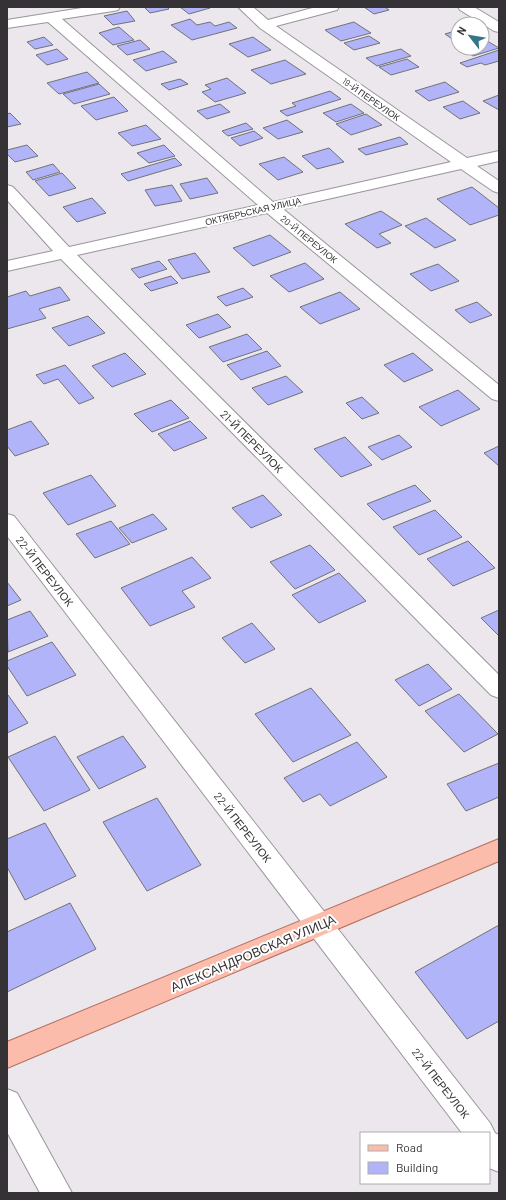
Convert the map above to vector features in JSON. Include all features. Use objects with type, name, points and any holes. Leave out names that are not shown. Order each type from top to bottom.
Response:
[{"type":"main road","name":"АЛЕКСАНДРОВСКАЯ УЛИЦА","points":[[7,1055],[499,850]]},
{"type":"street","points":[[7,24],[113,7]]},
{"type":"street","name":"19-Й ПЕРЕУЛОК","points":[[245,7],[265,25],[499,188]]},
{"type":"street","points":[[265,25],[332,7]]},
{"type":"street","points":[[465,7],[499,28]]},
{"type":"street","name":"20-Й ПЕРЕУЛОК","points":[[51,17],[270,207],[499,395]]},
{"type":"street","name":"ОКТЯБРЬСКАЯ УЛИЦА","points":[[7,266],[499,156]]},
{"type":"street","name":"21-Й ПЕРЕУЛОК","points":[[7,190],[66,253],[499,689]]},
{"type":"street","name":"22-Й ПЕРЕУЛОК","points":[[7,521],[479,1132]]},
{"type":"street","points":[[7,1103],[57,1193]]},
{"type":"street","points":[[490,1146],[499,1158]]},
{"type":"building","points":[[167,7],[169,9],[150,13],[145,8]]},
{"type":"building","points":[[180,7],[208,7],[210,8],[189,14]]},
{"type":"building","points":[[364,7],[385,7],[389,10],[374,14]]},
{"type":"building","points":[[127,11],[135,21],[113,25],[104,16]]},
{"type":"building","points":[[190,19],[197,25],[210,22],[215,26],[229,22],[237,28],[192,40],[171,25]]},
{"type":"building","points":[[354,22],[371,33],[341,41],[325,30]]},
{"type":"building","points":[[119,27],[134,40],[113,45],[99,33]]},
{"type":"building","points":[[450,32],[450,38],[445,34]]},
{"type":"building","points":[[369,36],[380,43],[354,50],[344,43]]},
{"type":"building","points":[[44,37],[53,45],[35,49],[27,42]]},
{"type":"building","points":[[253,37],[271,50],[248,57],[229,44]]},
{"type":"building","points":[[140,40],[150,49],[127,55],[117,46]]},
{"type":"building","points":[[490,43],[499,48],[490,51]]},
{"type":"building","points":[[57,49],[68,59],[47,65],[36,55]]},
{"type":"building","points":[[401,49],[411,56],[377,66],[366,58]]},
{"type":"building","points":[[499,50],[499,61],[485,65],[481,63],[467,67],[460,63],[481,56],[490,56],[490,53]]},
{"type":"building","points":[[163,51],[177,62],[146,71],[133,60]]},
{"type":"building","points":[[407,59],[419,67],[391,75],[379,67]]},
{"type":"building","points":[[285,60],[306,74],[271,84],[251,70]]},
{"type":"building","points":[[87,72],[99,83],[59,94],[47,83]]},
{"type":"building","points":[[227,78],[246,93],[215,102],[202,92],[211,89],[205,85]]},
{"type":"building","points":[[180,79],[188,84],[169,90],[161,84]]},
{"type":"building","points":[[445,82],[459,92],[429,101],[415,91]]},
{"type":"building","points":[[99,84],[110,94],[74,104],[63,94]]},
{"type":"building","points":[[330,91],[341,99],[287,116],[280,111],[296,106],[292,103]]},
{"type":"building","points":[[499,95],[499,110],[483,101]]},
{"type":"building","points":[[114,97],[128,111],[96,120],[81,106]]},
{"type":"building","points":[[463,101],[480,113],[460,119],[443,107]]},
{"type":"building","points":[[220,104],[230,112],[207,119],[197,111]]},
{"type":"building","points":[[351,104],[364,113],[336,122],[323,113]]},
{"type":"building","points":[[10,113],[21,124],[7,127],[7,114]]},
{"type":"building","points":[[366,114],[382,125],[351,135],[336,124]]},
{"type":"building","points":[[287,120],[303,132],[278,139],[263,128]]},
{"type":"building","points":[[246,123],[253,129],[228,136],[222,131]]},
{"type":"building","points":[[146,125],[161,139],[132,146],[118,133]]},
{"type":"building","points":[[254,131],[263,138],[240,146],[231,138]]},
{"type":"building","points":[[400,137],[408,144],[366,155],[358,149]]},
{"type":"building","points":[[27,145],[38,156],[15,162],[7,154],[7,150]]},
{"type":"building","points":[[164,145],[175,156],[149,163],[137,153]]},
{"type":"building","points":[[329,148],[344,162],[317,169],[302,156]]},
{"type":"building","points":[[284,157],[303,172],[278,180],[259,164]]},
{"type":"building","points":[[175,158],[182,165],[128,181],[121,174]]},
{"type":"building","points":[[53,164],[60,172],[33,180],[26,172]]},
{"type":"building","points":[[62,173],[76,188],[49,196],[35,181]]},
{"type":"building","points":[[207,178],[218,193],[190,199],[180,184]]},
{"type":"building","points":[[172,185],[182,201],[155,206],[145,190]]},
{"type":"building","points":[[472,187],[499,208],[499,215],[470,225],[437,199]]},
{"type":"building","points":[[92,198],[106,213],[77,222],[63,207]]},
{"type":"building","points":[[381,211],[402,225],[379,234],[391,243],[377,248],[345,224]]},
{"type":"building","points":[[426,218],[456,240],[435,248],[405,226]]},
{"type":"building","points":[[270,235],[291,252],[253,266],[233,248]]},
{"type":"building","points":[[195,253],[210,272],[182,279],[168,260]]},
{"type":"building","points":[[159,261],[167,269],[139,278],[131,269]]},
{"type":"building","points":[[305,263],[324,279],[289,292],[270,276]]},
{"type":"building","points":[[438,264],[459,281],[431,291],[410,274]]},
{"type":"building","points":[[171,276],[178,283],[151,291],[144,284]]},
{"type":"building","points":[[60,287],[70,300],[39,309],[46,318],[7,329],[7,297],[26,291],[30,296]]},
{"type":"building","points":[[243,288],[253,297],[226,306],[217,297]]},
{"type":"building","points":[[340,292],[360,309],[320,324],[300,307]]},
{"type":"building","points":[[477,302],[492,315],[470,323],[455,310]]},
{"type":"building","points":[[218,314],[231,327],[199,338],[186,325]]},
{"type":"building","points":[[88,316],[105,333],[69,346],[52,328]]},
{"type":"building","points":[[247,334],[262,349],[223,362],[209,347]]},
{"type":"building","points":[[267,351],[281,366],[241,380],[227,365]]},
{"type":"building","points":[[125,353],[146,374],[112,387],[92,366]]},
{"type":"building","points":[[413,353],[433,370],[404,382],[384,365]]},
{"type":"building","points":[[65,365],[94,398],[79,404],[58,379],[44,384],[36,375]]},
{"type":"building","points":[[286,376],[303,392],[268,405],[252,388]]},
{"type":"building","points":[[458,390],[480,409],[441,426],[419,407]]},
{"type":"building","points":[[362,397],[379,413],[362,419],[346,403]]},
{"type":"building","points":[[171,400],[189,418],[152,432],[134,414]]},
{"type":"building","points":[[31,421],[49,444],[15,456],[7,446],[7,430]]},
{"type":"building","points":[[190,421],[207,438],[174,451],[158,434]]},
{"type":"building","points":[[399,435],[412,447],[382,460],[368,447]]},
{"type":"building","points":[[345,437],[372,465],[341,477],[314,449]]},
{"type":"building","points":[[499,446],[499,466],[484,453]]},
{"type":"building","points":[[91,475],[116,506],[68,525],[43,493]]},
{"type":"building","points":[[415,485],[431,501],[383,520],[367,504]]},
{"type":"building","points":[[263,495],[282,515],[251,528],[232,508]]},
{"type":"building","points":[[435,510],[462,537],[419,555],[393,527]]},
{"type":"building","points":[[153,514],[167,529],[132,543],[119,528]]},
{"type":"building","points":[[111,521],[130,544],[95,558],[76,534]]},
{"type":"building","points":[[468,541],[495,568],[453,586],[427,559]]},
{"type":"building","points":[[310,545],[335,570],[295,589],[270,562]]},
{"type":"building","points":[[192,557],[211,578],[182,591],[195,607],[150,626],[121,588]]},
{"type":"building","points":[[339,573],[366,601],[319,623],[292,595]]},
{"type":"building","points":[[7,582],[21,600],[7,606]]},
{"type":"building","points":[[499,610],[499,636],[481,618]]},
{"type":"building","points":[[30,611],[48,636],[8,652],[7,620]]},
{"type":"building","points":[[252,623],[275,649],[245,663],[222,638]]},
{"type":"building","points":[[52,642],[76,675],[27,696],[7,666],[7,661]]},
{"type":"building","points":[[428,664],[452,689],[419,706],[395,680]]},
{"type":"building","points":[[311,688],[351,735],[293,762],[255,714]]},
{"type":"building","points":[[459,694],[498,734],[464,752],[425,711]]},
{"type":"building","points":[[7,695],[28,723],[7,733]]},
{"type":"building","points":[[55,736],[90,790],[44,811],[8,757]]},
{"type":"building","points":[[123,736],[146,767],[99,789],[77,757]]},
{"type":"building","points":[[357,742],[387,777],[330,806],[320,794],[303,802],[284,778]]},
{"type":"building","points":[[499,763],[499,797],[466,811],[447,784]]},
{"type":"building","points":[[157,798],[201,865],[147,891],[103,822]]},
{"type":"building","points":[[45,823],[76,876],[25,900],[7,867],[7,839]]},
{"type":"building","points":[[70,903],[96,949],[7,992],[7,932]]},
{"type":"building","points":[[499,925],[499,1021],[467,1039],[415,972]]}]
